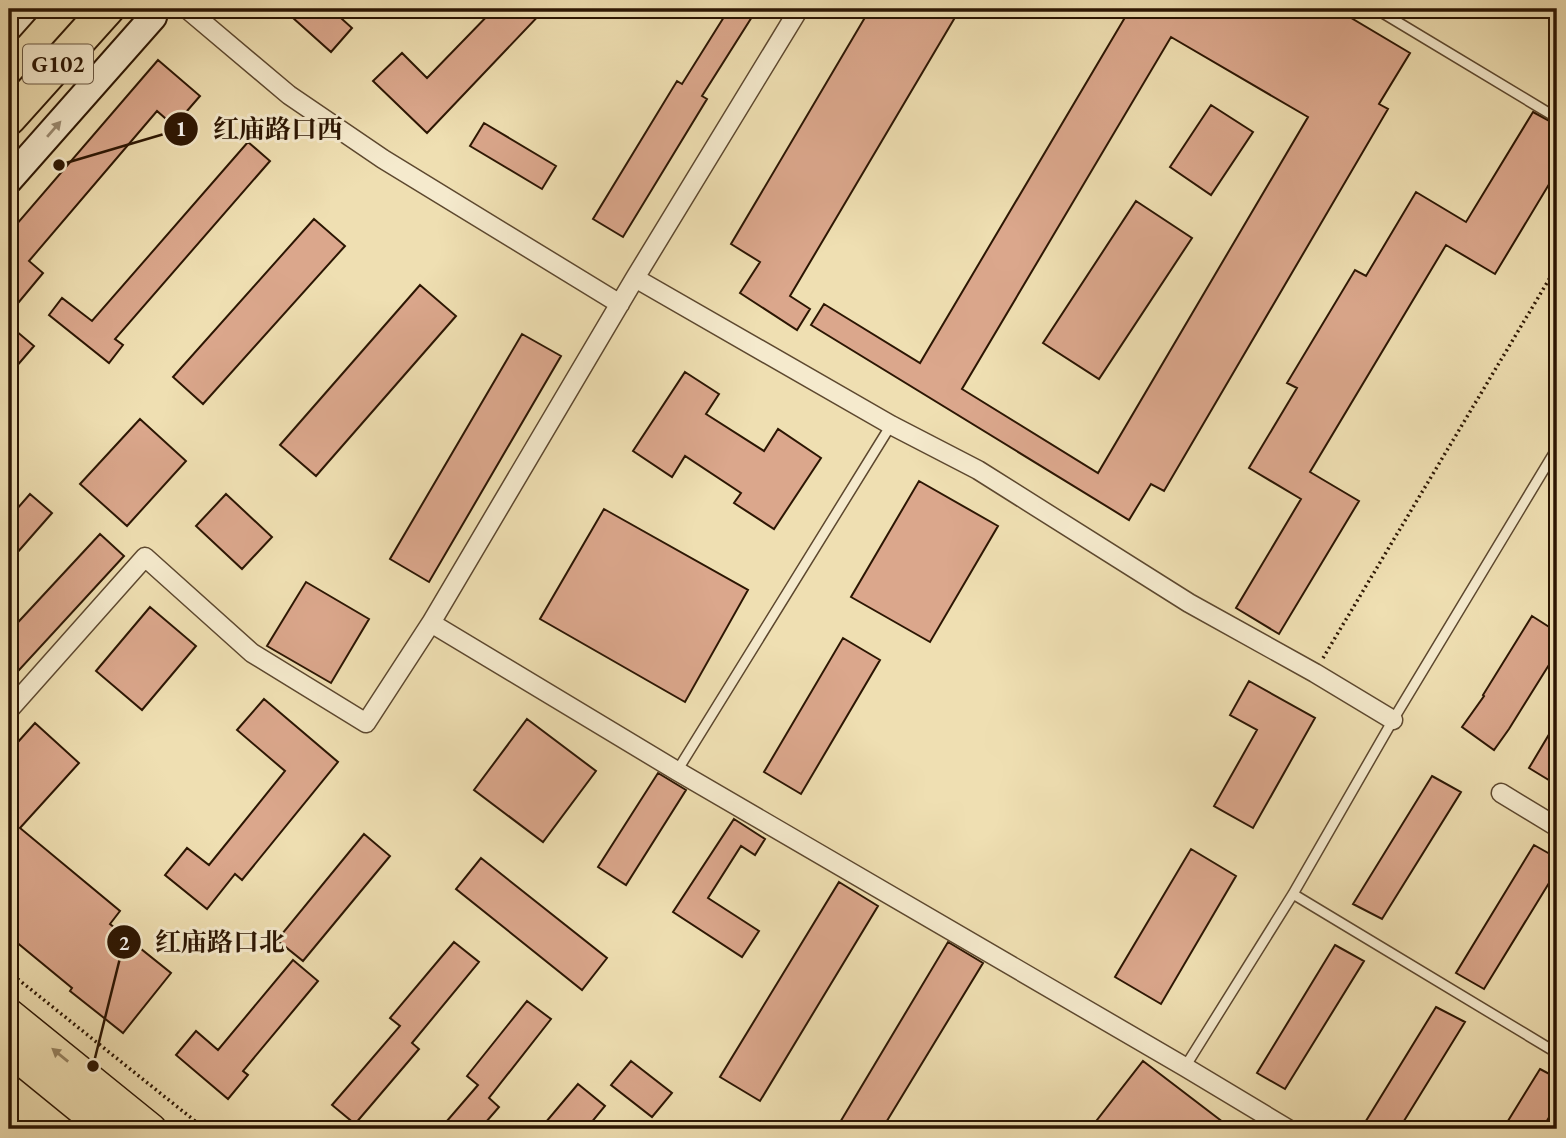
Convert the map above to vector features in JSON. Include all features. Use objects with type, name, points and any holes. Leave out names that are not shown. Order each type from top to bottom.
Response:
[{"type":"highway","name":"G102","points":[[9,84],[78,9]]},
{"type":"highway","name":"G102","points":[[9,118],[107,9]]},
{"type":"main road","points":[[9,1014],[152,1129]]},
{"type":"main road","points":[[9,1051],[106,1129]]},
{"type":"street","points":[[9,27],[25,9]]},
{"type":"street","points":[[9,180],[153,17],[155,9]]},
{"type":"street","points":[[187,9],[289,95],[383,159],[620,304]]},
{"type":"street","points":[[9,709],[145,557],[252,653],[366,723],[432,623],[635,278],[799,9]]},
{"type":"street","points":[[635,278],[891,425],[978,470],[1189,603],[1394,720]]},
{"type":"street","points":[[432,623],[677,771],[1288,1129]]},
{"type":"street","points":[[1501,793],[1557,827]]},
{"type":"lane","points":[[1376,9],[1557,118]]},
{"type":"lane","points":[[677,771],[891,425]]},
{"type":"lane","points":[[1185,1067],[1293,894],[1557,449]]},
{"type":"lane","points":[[1293,894],[1557,1053]]},
{"type":"path","points":[[1315,673],[1557,267]]},
{"type":"path","points":[[9,972],[205,1129]]},
{"type":"building","points":[[283,9],[331,9],[352,28],[331,52]]},
{"type":"building","points":[[494,9],[545,9],[427,133],[373,81],[402,53],[427,78]]},
{"type":"building","points":[[729,9],[757,9],[702,96],[707,99],[623,237],[593,219],[677,81],[682,84]]},
{"type":"building","points":[[870,9],[960,9],[790,296],[810,309],[797,330],[740,293],[760,262],[731,244]]},
{"type":"building","points":[[1130,9],[1336,9],[1410,53],[1379,104],[1388,109],[1164,491],[1151,484],[1129,520],[811,325],[824,304],[920,363]],"holes":[[[1171,37],[1308,117],[1098,473],[962,389]]]},
{"type":"building","points":[[158,60],[200,96],[174,126],[157,111],[29,261],[43,273],[9,314],[9,233]]},
{"type":"building","points":[[1211,105],[1253,132],[1211,195],[1170,167]]},
{"type":"building","points":[[1533,112],[1557,125],[1557,171],[1495,274],[1446,245],[1310,472],[1359,501],[1279,634],[1236,608],[1301,499],[1249,468],[1297,388],[1287,383],[1355,270],[1366,276],[1416,192],[1466,222]]},
{"type":"building","points":[[484,123],[556,166],[542,189],[470,146]]},
{"type":"building","points":[[248,142],[270,161],[115,339],[123,345],[109,363],[49,315],[62,298],[92,321]]},
{"type":"building","points":[[1136,201],[1192,238],[1099,379],[1043,343]]},
{"type":"building","points":[[314,219],[345,246],[203,404],[173,377]]},
{"type":"building","points":[[420,285],[456,316],[316,476],[280,445]]},
{"type":"building","points":[[9,325],[34,346],[9,375]]},
{"type":"building","points":[[522,334],[561,356],[429,582],[390,559]]},
{"type":"building","points":[[685,372],[719,394],[706,414],[764,451],[778,429],[821,458],[774,529],[734,503],[741,493],[685,456],[672,477],[633,451]]},
{"type":"building","points":[[140,419],[186,461],[127,526],[80,484]]},
{"type":"building","points":[[919,481],[998,526],[930,642],[851,597]]},
{"type":"building","points":[[30,494],[52,513],[9,562],[9,518]]},
{"type":"building","points":[[226,494],[272,537],[242,569],[196,526]]},
{"type":"building","points":[[604,509],[748,590],[685,702],[540,619]]},
{"type":"building","points":[[100,534],[124,556],[9,681],[9,632]]},
{"type":"building","points":[[306,582],[369,619],[331,683],[267,646]]},
{"type":"building","points":[[150,607],[196,646],[142,710],[96,671]]},
{"type":"building","points":[[1532,616],[1557,632],[1557,652],[1494,750],[1462,727]]},
{"type":"building","points":[[843,638],[880,660],[801,794],[764,772]]},
{"type":"building","points":[[1249,681],[1315,718],[1253,828],[1214,806],[1257,730],[1230,715]]},
{"type":"building","points":[[264,699],[338,762],[242,880],[235,874],[207,909],[165,875],[187,848],[209,865],[285,771],[237,730]]},
{"type":"building","points":[[527,719],[596,771],[543,842],[474,790]]},
{"type":"building","points":[[1557,721],[1557,785],[1529,768]]},
{"type":"building","points":[[35,723],[79,763],[20,828],[120,911],[110,924],[171,973],[123,1033],[70,991],[72,988],[9,936],[9,752]]},
{"type":"building","points":[[658,773],[686,790],[626,885],[598,867]]},
{"type":"building","points":[[1432,776],[1461,792],[1382,919],[1353,904]]},
{"type":"building","points":[[734,819],[765,839],[755,855],[741,846],[708,898],[759,931],[742,957],[673,912]]},
{"type":"building","points":[[364,834],[390,856],[303,961],[277,940]]},
{"type":"building","points":[[1534,845],[1557,858],[1557,870],[1484,989],[1456,973]]},
{"type":"building","points":[[1191,849],[1236,876],[1161,1004],[1115,977]]},
{"type":"building","points":[[481,858],[607,958],[582,990],[456,889]]},
{"type":"building","points":[[839,882],[878,906],[760,1101],[720,1077]]},
{"type":"building","points":[[454,942],[479,962],[412,1043],[419,1049],[355,1124],[332,1105],[400,1026],[390,1018]]},
{"type":"building","points":[[948,942],[983,963],[882,1129],[836,1129]]},
{"type":"building","points":[[1335,945],[1364,961],[1285,1089],[1257,1073]]},
{"type":"building","points":[[293,960],[318,981],[243,1071],[248,1075],[228,1099],[176,1055],[196,1031],[218,1050]]},
{"type":"building","points":[[527,1001],[551,1019],[489,1098],[499,1107],[480,1129],[440,1129],[478,1085],[467,1076]]},
{"type":"building","points":[[1436,1007],[1465,1022],[1399,1129],[1361,1129]]},
{"type":"building","points":[[631,1061],[672,1093],[652,1117],[611,1085]]},
{"type":"building","points":[[1143,1061],[1232,1129],[1090,1129]]},
{"type":"building","points":[[1540,1069],[1557,1078],[1557,1104],[1542,1129],[1503,1129]]},
{"type":"building","points":[[578,1084],[605,1106],[586,1129],[540,1129]]},
{"type":"place","name":"红庙路口西","points":[[59,165]]},
{"type":"place","name":"红庙路口北","points":[[93,1066]]}]
